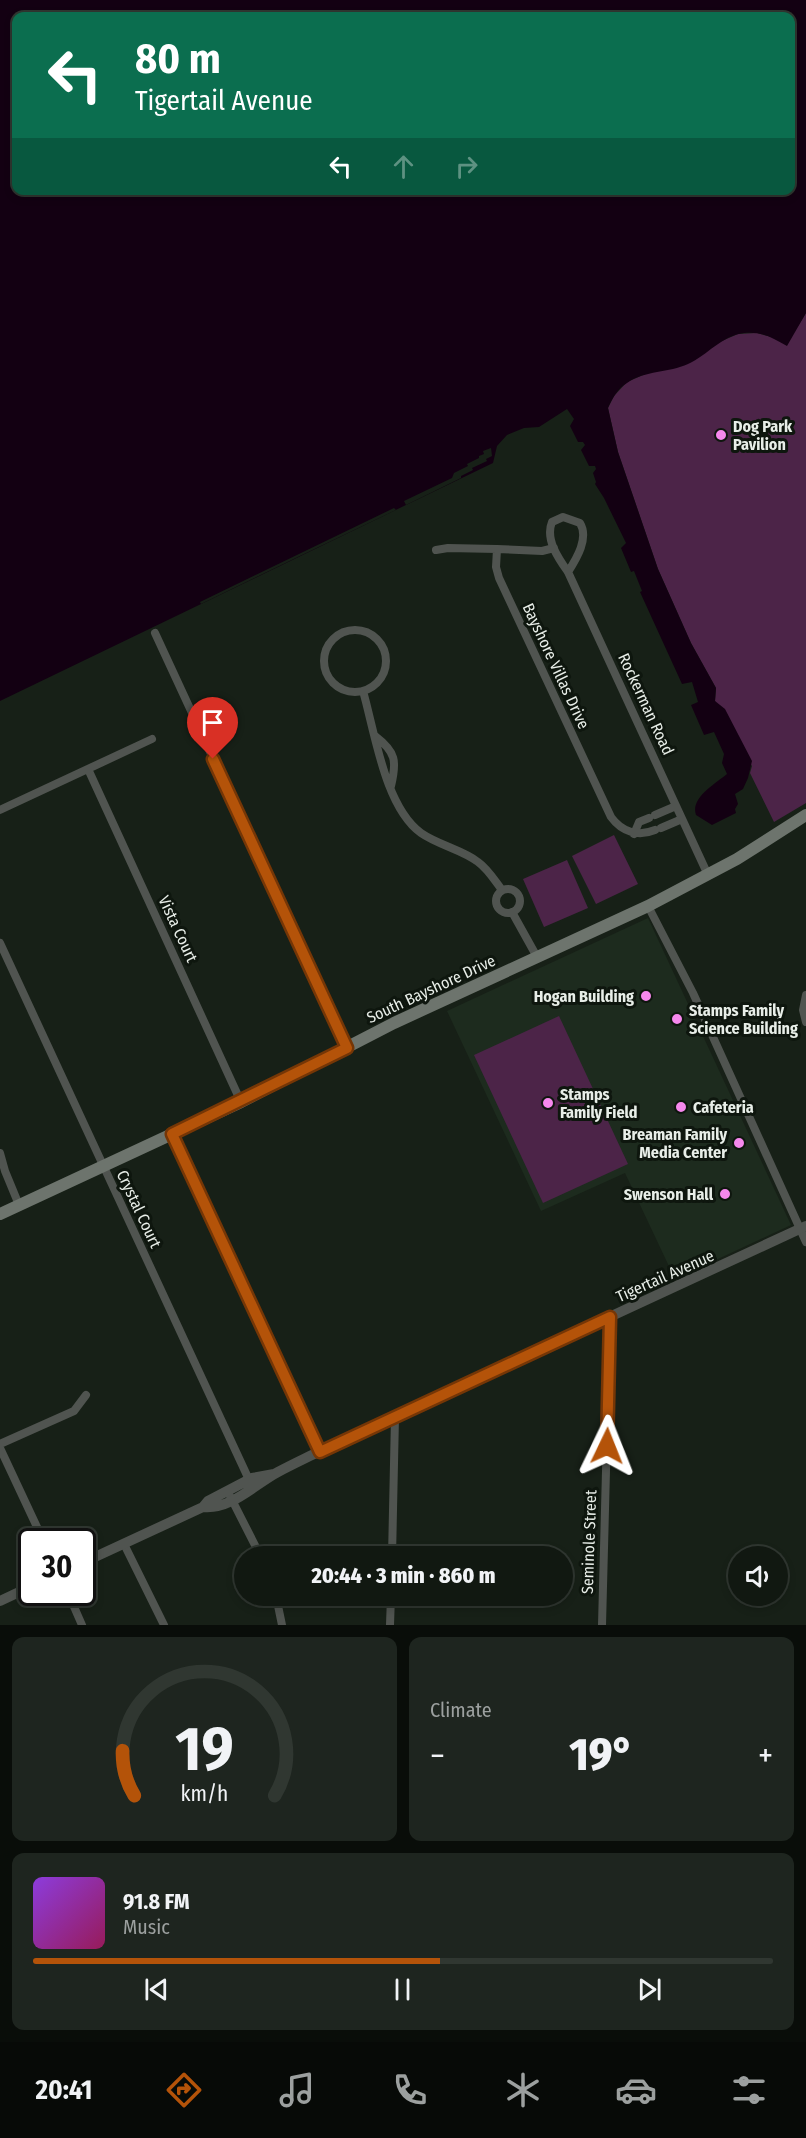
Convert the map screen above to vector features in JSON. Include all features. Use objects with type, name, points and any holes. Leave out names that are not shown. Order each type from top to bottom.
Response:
[{"type":"main road","name":"South Bayshore Drive","points":[[0,1214],[241,1101],[405,1018],[648,906],[708,875],[806,815]]},
{"type":"street","points":[[436,550],[448,548],[542,551],[554,548],[549,534],[552,522],[563,517],[580,523],[584,528],[583,538],[568,572]]},
{"type":"street","name":"Rockerman Road","points":[[554,548],[568,572],[708,875]]},
{"type":"street","name":"Bayshore Villas Drive","points":[[496,549],[496,567],[502,584],[591,778],[613,821],[634,834]]},
{"type":"street","points":[[360,630],[371,635],[380,642],[385,653],[386,664],[383,676],[375,686],[363,692],[351,693],[339,688],[329,680],[324,669],[323,656],[328,644],[337,636],[348,631],[360,630]]},
{"type":"street","points":[[155,633],[347,1048]]},
{"type":"street","points":[[363,692],[385,777],[401,809],[417,830],[478,862],[502,890]]},
{"type":"street","points":[[375,736],[387,745],[393,755],[394,769],[391,786]]},
{"type":"street","points":[[0,810],[152,740]]},
{"type":"street","name":"Vista Court","points":[[88,769],[241,1101]]},
{"type":"street","points":[[676,806],[639,822],[634,834],[645,834],[682,819]]},
{"type":"street","points":[[509,889],[518,894],[519,904],[512,912],[503,912],[497,907],[495,899],[502,890],[509,889]]},
{"type":"street","points":[[648,906],[693,993],[803,1228],[806,1242]]},
{"type":"street","points":[[512,912],[537,957]]},
{"type":"street","name":"Crystal Court","points":[[0,943],[251,1483]]},
{"type":"street","points":[[806,995],[803,1010],[806,1022]]},
{"type":"street","points":[[172,1134],[320,1452]]},
{"type":"street","points":[[0,1153],[19,1205]]},
{"type":"street","name":"Tigertail Avenue","points":[[96,1557],[203,1507],[220,1506],[251,1483],[803,1228]]},
{"type":"street","name":"Seminole Street","points":[[602,1625],[610,1317]]},
{"type":"street","points":[[38,1528],[0,1446],[74,1411],[86,1395]]},
{"type":"street","points":[[392,1546],[395,1417]]},
{"type":"street","points":[[231,1496],[256,1546]]},
{"type":"street","points":[[124,1544],[164,1625]]},
{"type":"street","points":[[0,1601],[18,1593]]},
{"type":"street","points":[[74,1606],[82,1625]]},
{"type":"street","points":[[278,1606],[282,1625]]},
{"type":"street","points":[[390,1625],[391,1606]]},
{"type":"shaded area","points":[[0,0],[806,0],[806,313],[787,346],[761,334],[736,335],[688,364],[634,379],[618,391],[608,408],[618,452],[658,569],[691,643],[716,688],[715,701],[725,709],[752,761],[743,789],[735,794],[738,804],[735,809],[736,813],[712,825],[696,815],[695,809],[700,797],[727,774],[722,763],[724,754],[714,732],[704,735],[691,705],[698,702],[692,682],[682,684],[640,592],[642,591],[634,571],[631,572],[621,548],[626,543],[595,484],[593,473],[595,466],[589,466],[581,450],[585,445],[583,442],[578,442],[570,426],[574,419],[567,409],[539,427],[524,428],[507,435],[497,446],[493,463],[0,701]]},
{"type":"shaded area","points":[[806,313],[806,803],[774,822],[750,773],[752,766],[715,701],[716,688],[691,643],[658,569],[618,452],[608,408],[614,396],[627,382],[738,334],[757,333],[771,337],[798,326]]},
{"type":"shaded area","points":[[614,835],[638,884],[596,904],[572,856]]},
{"type":"shaded area","points":[[567,860],[588,908],[544,927],[523,879]]},
{"type":"shaded area","points":[[648,918],[791,1225],[675,1279],[625,1173],[541,1211],[447,1011]]},
{"type":"shaded area","name":"Stamps Family Field","points":[[559,1016],[628,1164],[543,1203],[474,1055]]},
{"type":"pier","points":[[491,448],[492,456],[486,459],[487,461],[472,468],[473,470],[461,478],[406,505],[404,501],[452,478],[454,473],[468,466],[467,464],[484,454],[483,451]]},
{"type":"pier","points":[[394,508],[396,510],[201,604],[200,602]]},
{"type":"place","name":"Dog Park Pavilion","points":[[721,435]]},
{"type":"place","name":"Hogan Building","points":[[646,996]]},
{"type":"place","name":"Stamps Family Science Building","points":[[677,1019]]},
{"type":"place","name":"Stamps Family Field","points":[[548,1103]]},
{"type":"place","name":"Cafeteria","points":[[681,1107]]},
{"type":"place","name":"Breaman Family Media Center","points":[[739,1143]]},
{"type":"place","name":"Swenson Hall","points":[[725,1194]]},
{"type":"route","points":[[213,759],[347,1048],[172,1134],[320,1452],[610,1317],[607,1446]]}]
